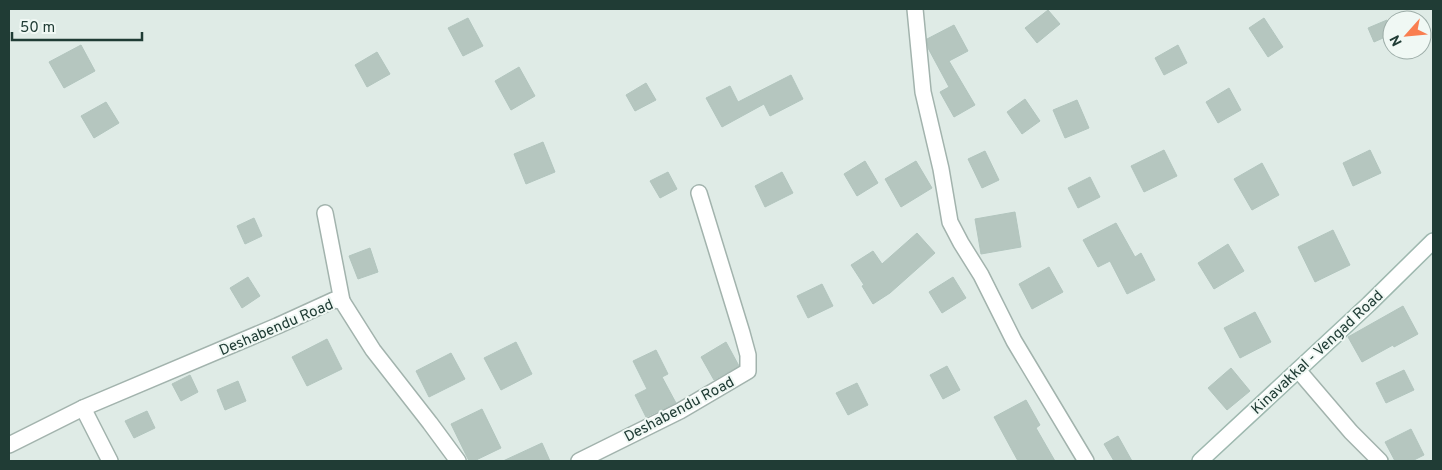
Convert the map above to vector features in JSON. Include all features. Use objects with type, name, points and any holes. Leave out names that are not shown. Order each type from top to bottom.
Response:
[{"type":"street","points":[[915,9],[923,92],[941,169],[950,222],[981,275],[1014,342],[1086,461]]},
{"type":"street","name":"Deshabendu Road","points":[[579,461],[680,411],[748,371],[748,355],[742,333],[699,193]]},
{"type":"street","points":[[325,213],[342,301]]},
{"type":"street","name":"Kinavakkal - Vengad Road","points":[[1200,461],[1370,304],[1433,241]]},
{"type":"street","name":"Deshabendu Road","points":[[9,445],[83,408],[334,300],[342,301],[373,350],[458,461]]},
{"type":"street","points":[[1298,370],[1351,432],[1380,461]]},
{"type":"street","points":[[83,408],[110,461]]},
{"type":"building","points":[[1048,10],[1060,24],[1037,43],[1025,28]]},
{"type":"building","points":[[468,18],[483,46],[463,56],[448,28]]},
{"type":"building","points":[[1264,18],[1283,47],[1268,57],[1249,28]]},
{"type":"building","points":[[1382,22],[1382,38],[1374,42],[1368,28]]},
{"type":"building","points":[[954,25],[968,51],[949,61],[975,105],[954,117],[940,92],[949,87],[928,48],[927,39]]},
{"type":"building","points":[[81,45],[95,71],[64,88],[49,62]]},
{"type":"building","points":[[1178,45],[1187,63],[1164,75],[1155,58]]},
{"type":"building","points":[[377,52],[390,74],[367,87],[355,65]]},
{"type":"building","points":[[519,67],[535,96],[511,110],[495,81]]},
{"type":"building","points":[[791,75],[803,99],[770,116],[764,104],[722,127],[706,98],[730,86],[738,102]]},
{"type":"building","points":[[646,83],[656,100],[635,111],[626,95]]},
{"type":"building","points":[[1229,88],[1241,110],[1218,123],[1206,102]]},
{"type":"building","points":[[1025,99],[1040,121],[1022,134],[1007,112]]},
{"type":"building","points":[[1077,100],[1089,128],[1065,138],[1053,110]]},
{"type":"building","points":[[106,102],[119,123],[94,138],[81,116]]},
{"type":"building","points":[[543,142],[555,172],[526,184],[514,154]]},
{"type":"building","points":[[1164,150],[1177,176],[1144,192],[1131,166]]},
{"type":"building","points":[[1370,150],[1381,173],[1353,186],[1343,163]]},
{"type":"building","points":[[985,151],[999,180],[982,188],[968,159]]},
{"type":"building","points":[[865,161],[878,183],[857,196],[844,174]]},
{"type":"building","points":[[916,161],[932,188],[901,207],[885,179]]},
{"type":"building","points":[[1262,163],[1279,195],[1252,210],[1234,179]]},
{"type":"building","points":[[668,172],[677,189],[660,198],[650,181]]},
{"type":"building","points":[[782,172],[793,193],[765,207],[755,186]]},
{"type":"building","points":[[1090,177],[1100,197],[1078,208],[1068,188]]},
{"type":"building","points":[[1015,212],[1021,247],[981,254],[975,219]]},
{"type":"building","points":[[254,218],[262,236],[245,244],[237,226]]},
{"type":"building","points":[[1116,223],[1135,257],[1141,253],[1155,280],[1127,294],[1110,261],[1098,267],[1083,240]]},
{"type":"building","points":[[1333,230],[1350,265],[1315,282],[1298,247]]},
{"type":"building","points":[[917,233],[935,253],[890,293],[873,304],[851,265],[873,251],[882,264]]},
{"type":"building","points":[[1228,244],[1244,271],[1214,289],[1198,263]]},
{"type":"building","points":[[370,248],[378,272],[358,279],[349,256]]},
{"type":"building","points":[[1049,267],[1063,292],[1032,309],[1019,284]]},
{"type":"building","points":[[248,277],[260,296],[242,308],[230,288]]},
{"type":"building","points":[[953,277],[966,298],[942,313],[929,292]]},
{"type":"building","points":[[822,284],[833,306],[808,318],[797,296]]},
{"type":"building","points":[[1403,306],[1418,334],[1362,362],[1348,337]]},
{"type":"building","points":[[1255,312],[1271,342],[1240,358],[1224,328]]},
{"type":"building","points":[[327,339],[342,369],[307,386],[292,357]]},
{"type":"building","points":[[516,342],[532,374],[501,390],[484,358]]},
{"type":"building","points":[[726,342],[739,366],[714,380],[701,357]]},
{"type":"building","points":[[656,350],[668,374],[662,377],[676,403],[646,417],[635,395],[647,389],[633,361]]},
{"type":"building","points":[[451,353],[465,379],[429,397],[416,371]]},
{"type":"building","points":[[947,366],[960,390],[943,399],[930,375]]},
{"type":"building","points":[[1231,368],[1250,391],[1227,410],[1208,388]]},
{"type":"building","points":[[1404,370],[1414,390],[1386,403],[1376,383]]},
{"type":"building","points":[[190,375],[198,392],[181,401],[172,384]]},
{"type":"building","points":[[238,381],[246,401],[225,410],[217,390]]},
{"type":"building","points":[[857,383],[868,405],[848,415],[836,393]]},
{"type":"building","points":[[1026,400],[1040,425],[1036,428],[1055,461],[1018,461],[994,417]]},
{"type":"building","points":[[482,409],[501,448],[474,461],[469,461],[451,424]]},
{"type":"building","points":[[147,411],[155,428],[134,438],[125,421]]},
{"type":"building","points":[[1411,429],[1424,455],[1412,461],[1395,461],[1385,442]]},
{"type":"building","points":[[1118,436],[1132,461],[1114,461],[1104,444]]},
{"type":"building","points":[[542,443],[550,461],[503,461]]}]
